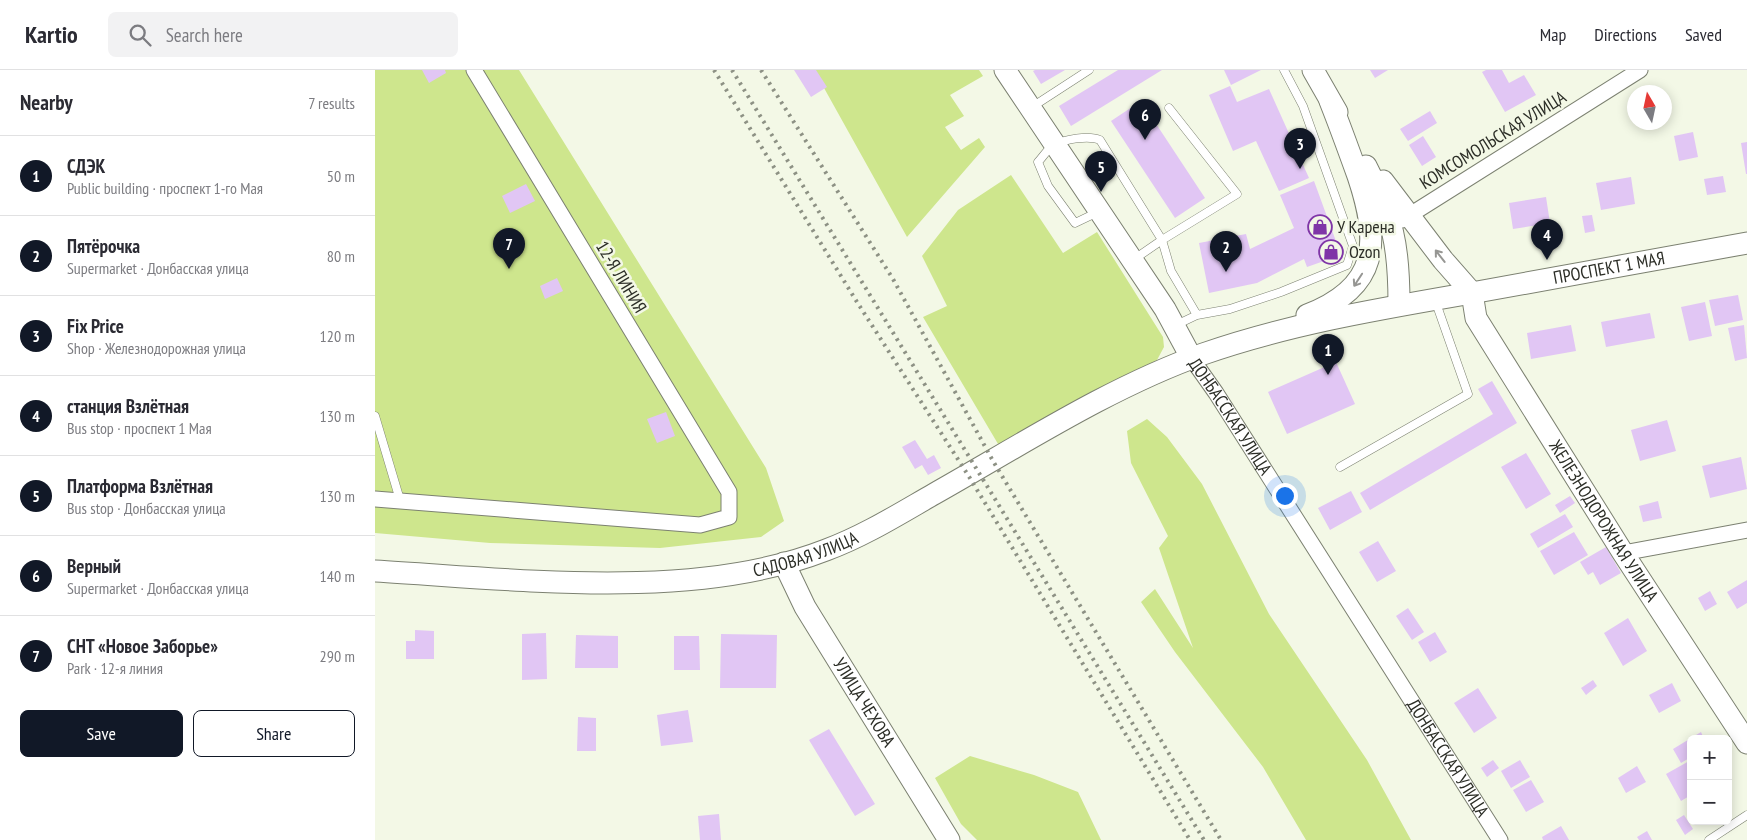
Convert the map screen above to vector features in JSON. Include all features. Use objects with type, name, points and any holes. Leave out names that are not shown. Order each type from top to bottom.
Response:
[{"type":"main road","name":"ДОНБАССКАЯ УЛИЦА","points":[[1005,70],[1053,145],[1175,326],[1192,358]]},
{"type":"main road","points":[[1313,70],[1354,142],[1377,188],[1401,222],[1472,292]]},
{"type":"main road","points":[[1225,347],[1322,310],[1338,301],[1352,290],[1367,266],[1371,240],[1367,204],[1330,101]]},
{"type":"main road","points":[[1399,304],[1397,251],[1401,222]]},
{"type":"main road","name":"ПРОСПЕКТ 1 МАЯ","points":[[1225,347],[1399,304],[1747,242]]},
{"type":"main road","name":"ЖЕЛЕЗНОДОРОЖНАЯ УЛИЦА","points":[[1472,292],[1476,318],[1623,552],[1747,743]]},
{"type":"main road","name":"САДОВАЯ УЛИЦА","points":[[375,571],[598,582],[653,582],[742,572],[784,563],[823,552],[859,536],[1143,379],[1192,358],[1225,347]]},
{"type":"main road","name":"УЛИЦА ЧЕХОВА","points":[[784,563],[805,607],[949,840]]},
{"type":"street","name":"12-Я ЛИНИЯ","points":[[400,500],[700,525],[729,517],[731,504],[729,492],[474,70]]},
{"type":"street","name":"КОМСОМОЛЬСКАЯ УЛИЦА","points":[[1401,222],[1640,70]]},
{"type":"street","name":"ДОНБАССКАЯ УЛИЦА","points":[[1192,358],[1216,392],[1500,840]]},
{"type":"street","points":[[375,499],[400,500]]},
{"type":"street","points":[[1623,552],[1747,530]]},
{"type":"lane","points":[[1029,108],[1089,70]]},
{"type":"lane","points":[[1175,326],[1197,315],[1237,307],[1281,292],[1347,265],[1353,246],[1303,106],[1284,70]]},
{"type":"lane","points":[[1131,262],[1162,240],[1237,194],[1169,108]]},
{"type":"lane","points":[[1053,145],[1071,140],[1095,137],[1100,140],[1162,240],[1171,271],[1197,315]]},
{"type":"lane","points":[[1340,466],[1468,394],[1435,298]]},
{"type":"lane","points":[[375,416],[400,500]]},
{"type":"lane","points":[[1709,840],[1747,815]]},
{"type":"green space","points":[[375,70],[519,70],[766,468],[784,521],[761,537],[660,548],[490,543],[375,533]]},
{"type":"green space","points":[[814,70],[979,70],[983,76],[950,95],[964,116],[945,127],[961,150],[979,138],[985,147],[907,237]]},
{"type":"green space","points":[[1011,175],[1063,253],[1097,232],[1163,337],[1164,347],[1157,360],[1001,449],[923,317],[947,306],[922,256],[958,210]]},
{"type":"green space","points":[[1147,419],[1167,437],[1202,484],[1269,614],[1367,760],[1411,840],[1306,840],[1263,767],[1175,652],[1141,602],[1155,589],[1193,648],[1159,548],[1168,536],[1131,463],[1127,431]]},
{"type":"green space","points":[[970,756],[1034,775],[1078,792],[1101,840],[977,840],[961,824],[935,778]]},
{"type":"building","points":[[422,70],[445,70],[446,73],[429,83]]},
{"type":"building","points":[[794,70],[816,70],[827,87],[811,97]]},
{"type":"building","points":[[1065,70],[1041,84],[1033,71]]},
{"type":"building","points":[[1118,70],[1162,70],[1071,126],[1059,106]]},
{"type":"building","points":[[1224,70],[1261,70],[1231,85]]},
{"type":"building","points":[[1370,70],[1388,70],[1375,78]]},
{"type":"building","points":[[1486,70],[1502,70],[1509,83],[1524,75],[1536,95],[1505,112],[1482,72]]},
{"type":"building","points":[[1230,86],[1237,102],[1269,89],[1309,178],[1279,191],[1256,141],[1233,151],[1209,95]]},
{"type":"building","points":[[1141,101],[1205,198],[1175,218],[1111,121]]},
{"type":"building","points":[[1430,111],[1437,123],[1408,141],[1400,129]]},
{"type":"building","points":[[1693,132],[1698,157],[1679,161],[1674,136]]},
{"type":"building","points":[[1423,136],[1436,157],[1422,166],[1409,145]]},
{"type":"building","points":[[1747,142],[1747,174],[1746,174],[1741,143]]},
{"type":"building","points":[[1723,176],[1726,192],[1707,195],[1704,179]]},
{"type":"building","points":[[1631,177],[1635,204],[1601,210],[1596,183]]},
{"type":"building","points":[[1314,181],[1341,255],[1307,267],[1304,259],[1257,283],[1209,293],[1199,243],[1246,234],[1250,249],[1294,228],[1280,195]]},
{"type":"building","points":[[526,184],[535,201],[510,213],[502,196]]},
{"type":"building","points":[[1546,197],[1550,223],[1513,229],[1509,203]]},
{"type":"building","points":[[1592,215],[1595,231],[1585,233],[1582,216]]},
{"type":"building","points":[[557,278],[563,291],[545,299],[540,286]]},
{"type":"building","points":[[1738,295],[1743,320],[1715,326],[1709,300]]},
{"type":"building","points":[[1705,302],[1712,336],[1689,341],[1681,307]]},
{"type":"building","points":[[1650,313],[1655,338],[1606,347],[1601,322]]},
{"type":"building","points":[[1571,325],[1576,351],[1531,359],[1527,333]]},
{"type":"building","points":[[1744,325],[1747,358],[1735,361],[1728,328]]},
{"type":"building","points":[[1336,362],[1355,404],[1287,434],[1268,392]]},
{"type":"building","points":[[1492,381],[1517,423],[1370,510],[1360,493],[1493,414],[1478,389]]},
{"type":"building","points":[[666,412],[675,436],[657,443],[647,419]]},
{"type":"building","points":[[1667,420],[1676,451],[1640,461],[1631,430]]},
{"type":"building","points":[[915,440],[927,459],[934,455],[941,468],[928,475],[922,465],[915,469],[902,447]]},
{"type":"building","points":[[1526,453],[1551,494],[1526,509],[1501,467]]},
{"type":"building","points":[[1741,457],[1747,489],[1710,498],[1702,466]]},
{"type":"building","points":[[1351,491],[1362,512],[1330,530],[1318,508]]},
{"type":"building","points":[[1570,496],[1575,503],[1560,513],[1555,505]]},
{"type":"building","points":[[1658,501],[1662,518],[1643,522],[1639,506]]},
{"type":"building","points":[[1565,514],[1573,527],[1538,548],[1530,534]]},
{"type":"building","points":[[1574,532],[1588,555],[1554,575],[1540,551]]},
{"type":"building","points":[[1378,541],[1396,571],[1377,582],[1359,552]]},
{"type":"building","points":[[1606,547],[1621,573],[1600,585],[1593,572],[1588,575],[1580,562]]},
{"type":"building","points":[[1747,580],[1747,603],[1737,609],[1727,592]]},
{"type":"building","points":[[1710,591],[1717,604],[1705,611],[1698,598]]},
{"type":"building","points":[[1408,608],[1424,632],[1412,640],[1396,616]]},
{"type":"building","points":[[1628,618],[1647,651],[1623,666],[1604,633]]},
{"type":"building","points":[[415,630],[434,631],[434,659],[406,659],[406,641],[415,641]]},
{"type":"building","points":[[1435,632],[1447,652],[1430,662],[1418,642]]},
{"type":"building","points":[[546,633],[547,679],[522,680],[522,634]]},
{"type":"building","points":[[721,634],[777,635],[776,688],[720,688]]},
{"type":"building","points":[[576,635],[618,636],[618,668],[575,668]]},
{"type":"building","points":[[674,636],[699,636],[700,670],[674,670]]},
{"type":"building","points":[[1593,680],[1597,686],[1586,695],[1581,688]]},
{"type":"building","points":[[1672,683],[1681,701],[1659,713],[1649,695]]},
{"type":"building","points":[[1478,688],[1497,718],[1474,733],[1454,703]]},
{"type":"building","points":[[688,710],[693,742],[661,746],[657,715]]},
{"type":"building","points":[[578,717],[596,718],[596,751],[577,751]]},
{"type":"building","points":[[829,729],[875,804],[855,816],[809,740]]},
{"type":"building","points":[[1687,740],[1687,759],[1681,763],[1673,749]]},
{"type":"building","points":[[1493,760],[1499,768],[1487,777],[1481,768]]},
{"type":"building","points":[[1520,760],[1530,777],[1511,788],[1501,771]]},
{"type":"building","points":[[1687,762],[1687,797],[1681,801],[1666,774]]},
{"type":"building","points":[[1637,766],[1646,782],[1626,793],[1618,778]]},
{"type":"building","points":[[1531,780],[1544,802],[1526,812],[1513,790]]},
{"type":"building","points":[[719,814],[721,840],[700,840],[698,816]]},
{"type":"building","points":[[1684,815],[1687,820],[1687,825],[1690,825],[1693,829],[1685,835],[1676,820]]},
{"type":"building","points":[[1561,826],[1569,840],[1543,840],[1542,837]]},
{"type":"building","points":[[1647,831],[1652,840],[1639,840],[1637,837]]},
{"type":"railway","points":[[714,70],[857,302],[968,475],[1190,840]]},
{"type":"railway","points":[[732,70],[1204,840]]},
{"type":"railway","points":[[761,70],[893,279],[993,461],[1221,840]]},
{"type":"place","name":"Верный","points":[[1145,140]]},
{"type":"place","name":"Fix Price","points":[[1300,169]]},
{"type":"place","name":"Платформа Взлётная","points":[[1101,192]]},
{"type":"place","name":"У Карена","points":[[1320,227]]},
{"type":"place","name":"Ozon","points":[[1331,252]]},
{"type":"place","name":"станция Взлётная","points":[[1547,260]]},
{"type":"place","name":"СНТ «Новое Заборье»","points":[[509,269]]},
{"type":"place","name":"Пятёрочка","points":[[1226,272]]},
{"type":"place","name":"СДЭК","points":[[1328,375]]}]
